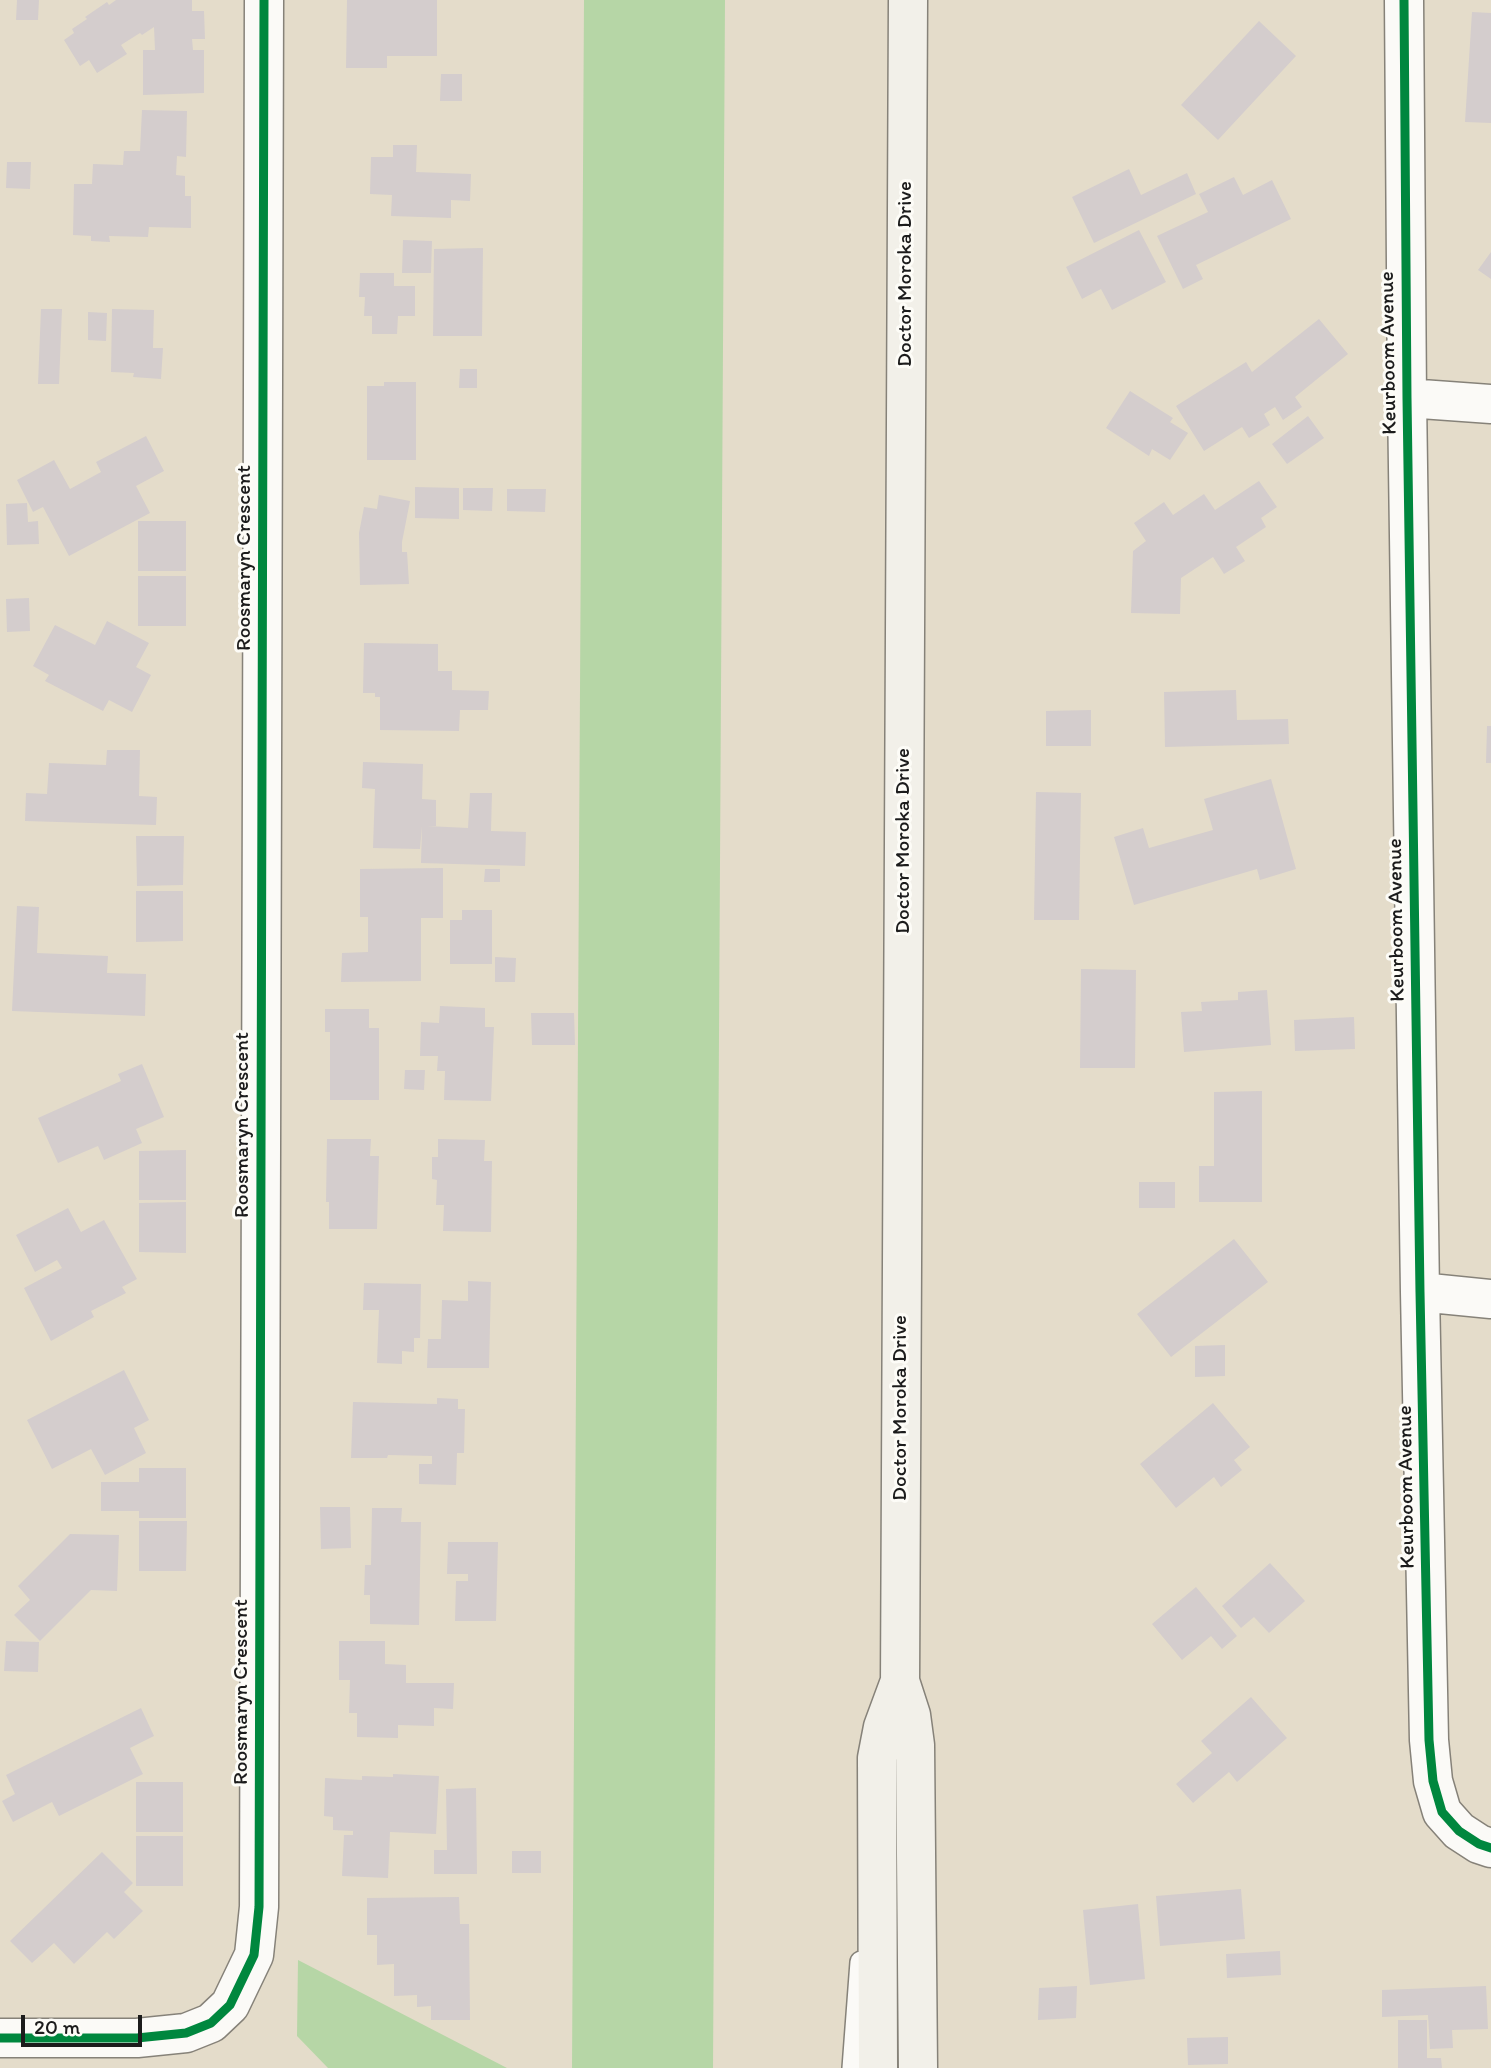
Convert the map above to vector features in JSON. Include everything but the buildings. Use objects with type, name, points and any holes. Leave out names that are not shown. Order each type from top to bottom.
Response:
[{"type":"main road","name":"Doctor Moroka Drive","points":[[908,0],[900,1681],[911,1715],[915,1745],[918,2068]]},
{"type":"main road","name":"Doctor Moroka Drive","points":[[878,2068],[877,1758],[883,1727],[900,1681]]},
{"type":"street","name":"Roosmaryn Crescent","points":[[0,2038],[137,2038],[186,2033],[211,2023],[230,2006],[254,1955],[259,1907],[264,0]]},
{"type":"street","name":"Keurboom Avenue","points":[[1404,0],[1407,398],[1429,1740],[1433,1781],[1442,1812],[1475,1840]]},
{"type":"street","points":[[1407,398],[1491,404]]},
{"type":"street","points":[[1420,1292],[1491,1299]]},
{"type":"lane","points":[[853,2068],[866,1914],[878,1856]]},
{"type":"green space","points":[[584,0],[725,0],[713,2068],[572,2068]]},
{"type":"green space","points":[[298,1960],[507,2068],[328,2068],[297,2036]]},
{"type":"cycle path","points":[[0,2038],[137,2038],[186,2033],[211,2023],[230,2005],[254,1955],[259,1907],[264,0]]},
{"type":"cycle path","points":[[1404,0],[1407,398],[1429,1740],[1433,1781],[1442,1812],[1459,1831],[1491,1848]]}]
